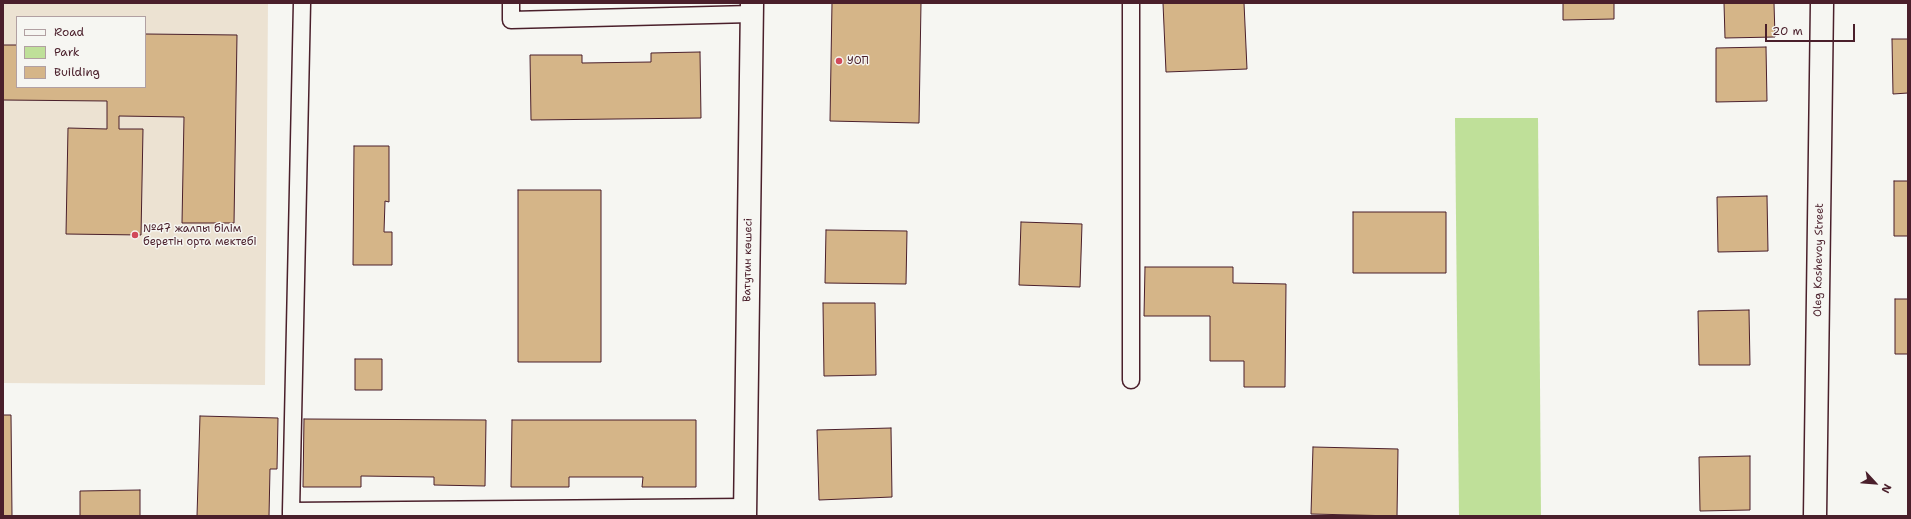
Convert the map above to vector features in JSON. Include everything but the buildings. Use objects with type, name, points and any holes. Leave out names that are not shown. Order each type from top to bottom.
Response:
[{"type":"street","name":"Oleg Koshevoy Street","points":[[1815,516],[1822,3]]},
{"type":"street","name":"Ватутин көшесі","points":[[745,512],[752,9]]},
{"type":"lane","points":[[302,3],[291,513],[745,512]]},
{"type":"lane","points":[[511,3],[511,20],[752,9]]},
{"type":"lane","points":[[1131,3],[1131,380]]},
{"type":"shaded area","name":"№47 жалпы білім беретін орта мектебі","points":[[3,3],[268,3],[265,385],[3,383]]},
{"type":"green space","points":[[1455,118],[1538,118],[1541,516],[1459,516]]},
{"type":"place","name":"УОП","points":[[839,61]]},
{"type":"place","name":"№47 жалпы білім беретін орта мектебі","points":[[135,235]]}]
